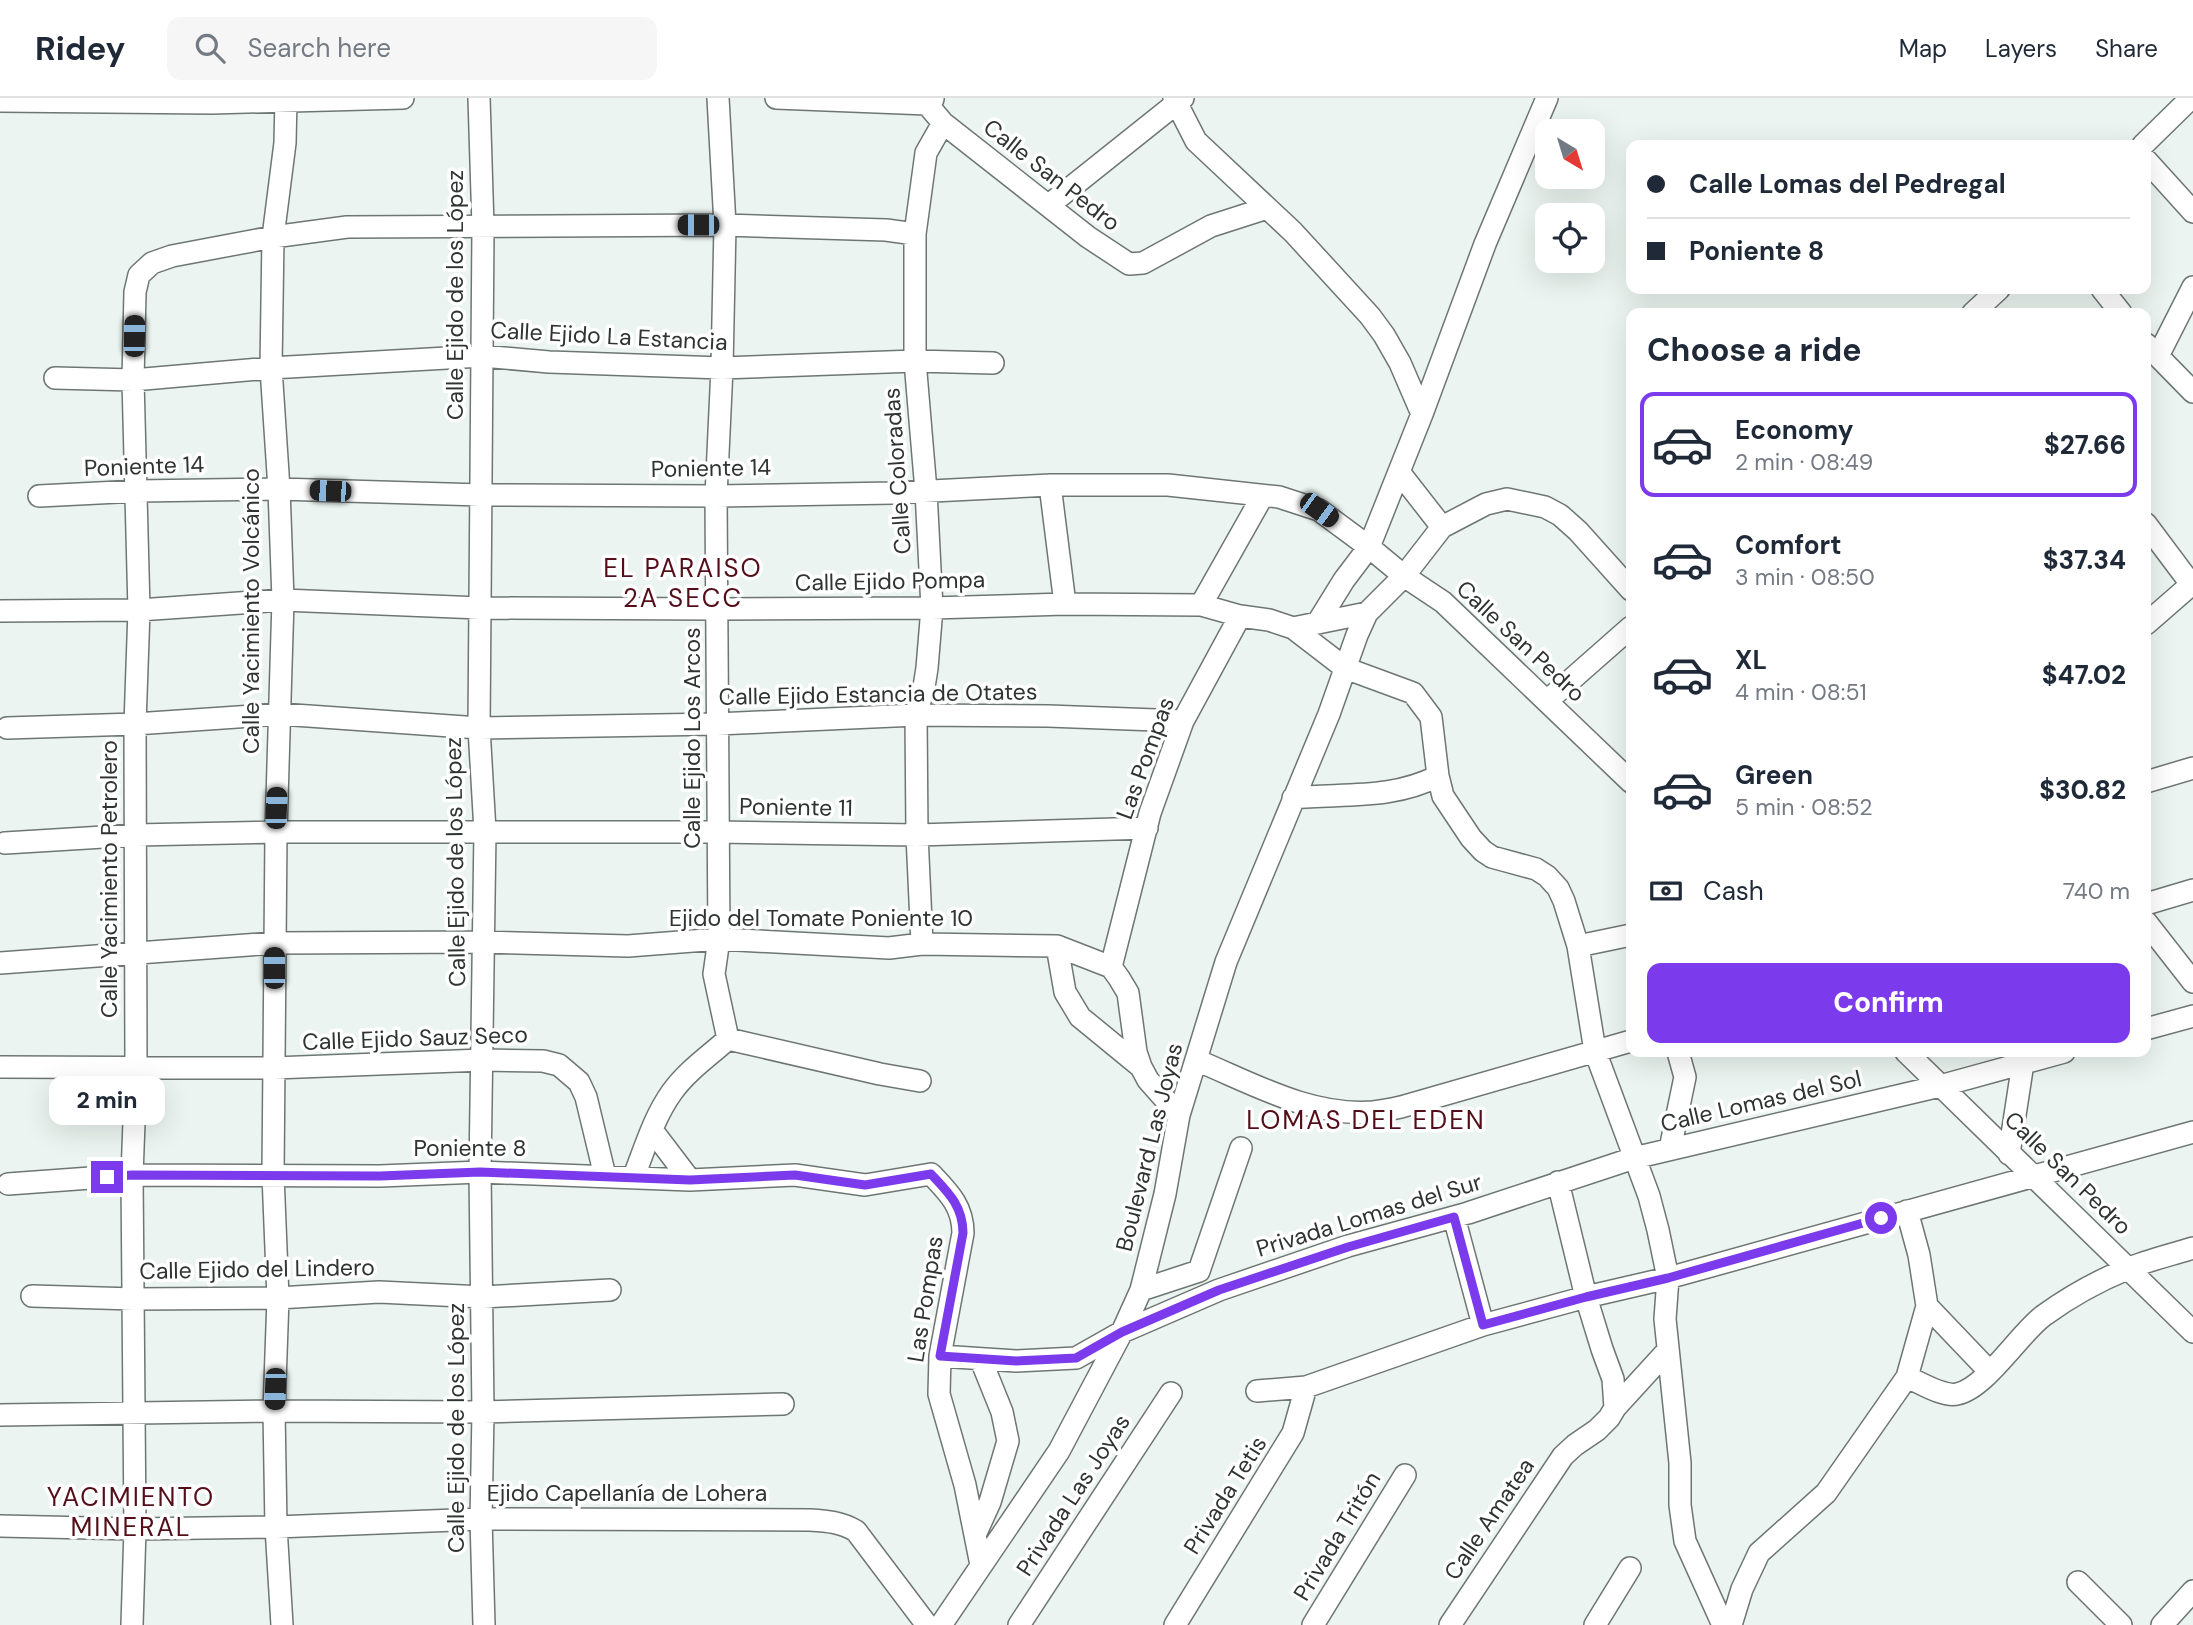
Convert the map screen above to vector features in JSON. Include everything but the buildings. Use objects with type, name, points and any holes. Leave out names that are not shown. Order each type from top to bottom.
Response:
[{"type":"street","points":[[0,101],[403,98]]},
{"type":"street","name":"Calle Ejido de los López","points":[[479,98],[483,227],[480,728],[485,831],[480,1172],[484,1625]]},
{"type":"street","name":"Calle Ejido Los Arcos","points":[[718,98],[725,225],[716,495],[719,939],[714,974],[728,1039]]},
{"type":"street","points":[[776,98],[928,100]]},
{"type":"street","points":[[1318,622],[1344,580],[1369,547],[1485,244],[1547,98]]},
{"type":"street","points":[[2148,140],[2191,98]]},
{"type":"street","name":"Calle Yacimiento Volcánico","points":[[282,1625],[276,1527],[274,1411],[278,1298],[273,1175],[275,832],[283,600],[271,368],[273,237],[285,143],[286,100]]},
{"type":"street","name":"Calle San Pedro","points":[[928,100],[943,124],[1088,237],[1129,264],[1143,263],[1211,226],[1267,208]]},
{"type":"street","points":[[1049,205],[1178,100],[1187,127],[1196,141],[1293,232],[1370,316],[1400,363],[1422,414]]},
{"type":"street","name":"Calle Coloradas","points":[[922,944],[916,715],[927,668],[932,608],[915,361],[915,234],[926,153],[943,124]]},
{"type":"street","points":[[2151,166],[2193,212]]},
{"type":"street","points":[[273,237],[347,228],[725,225],[886,230],[915,234]]},
{"type":"street","name":"Calle Yacimiento Petrolero","points":[[132,1625],[135,1529],[132,1175],[136,1069],[135,724],[139,610],[134,380],[135,292],[139,275],[152,263],[172,256],[273,237]]},
{"type":"street","points":[[2193,287],[2152,350],[2193,392]]},
{"type":"street","points":[[1978,308],[1993,294]]},
{"type":"street","points":[[2106,294],[2117,308]]},
{"type":"street","name":"Calle Ejido La Estancia","points":[[55,378],[134,380],[271,368],[482,356],[549,362],[722,368],[915,361],[993,363]]},
{"type":"street","points":[[1399,472],[1442,527]]},
{"type":"street","points":[[1050,485],[1065,604]]},
{"type":"street","name":"Poniente 14","points":[[39,496],[138,491],[279,489],[481,495],[716,495],[926,491],[1050,485],[1168,485],[1279,497],[1319,510],[1369,547]]},
{"type":"street","points":[[1201,605],[1262,496]]},
{"type":"street","points":[[1367,613],[1404,576],[1442,527],[1486,504],[1507,499],[1545,507],[1560,515],[1626,584]]},
{"type":"street","points":[[2151,530],[2192,583],[2151,620]]},
{"type":"street","name":"Calle San Pedro","points":[[1369,547],[1404,576],[1443,602],[1626,777]]},
{"type":"street","name":"Calle Ejido Pompa","points":[[0,611],[139,610],[283,600],[480,608],[1201,605],[1293,628],[1367,613]]},
{"type":"street","name":"Boulevard Las Joyas","points":[[947,1616],[1059,1451],[1122,1332],[1141,1290],[1165,1194],[1179,1115],[1226,961],[1329,714],[1367,613]]},
{"type":"street","name":"Las Pompas","points":[[1111,967],[1150,813],[1183,720],[1240,616]]},
{"type":"street","points":[[1293,628],[1345,668],[1413,693],[1431,717],[1443,796],[1471,838],[1492,857],[1536,869],[1547,876],[1558,888],[1564,901],[1578,946],[1595,1051],[1649,1196],[1668,1278],[1665,1319],[1685,1541],[1723,1625]]},
{"type":"street","points":[[1547,701],[1626,631]]},
{"type":"street","name":"Calle Ejido Estancia de Otates","points":[[7,728],[135,724],[280,714],[480,728],[717,724],[916,715],[1183,720]]},
{"type":"street","points":[[2151,781],[2193,768]]},
{"type":"street","points":[[1293,798],[1387,793],[1422,784],[1438,776]]},
{"type":"street","name":"Poniente 11","points":[[5,843],[136,835],[275,832],[918,835],[1147,828]]},
{"type":"street","points":[[2151,903],[2193,890]]},
{"type":"street","points":[[2151,928],[2193,982]]},
{"type":"street","points":[[1578,946],[1626,935]]},
{"type":"street","name":"Ejido del Tomate Poniente 10","points":[[0,963],[275,943],[482,942],[628,946],[719,939],[889,948],[922,944],[1057,946],[1111,967]]},
{"type":"street","points":[[1057,946],[1065,992],[1080,1017],[1140,1067],[1179,1115]]},
{"type":"street","points":[[1111,967],[1128,993],[1140,1067]]},
{"type":"street","points":[[2151,1028],[2193,1016]]},
{"type":"street","points":[[634,1177],[652,1130],[673,1091],[728,1039],[920,1081]]},
{"type":"street","points":[[1196,1060],[1307,1105],[1372,1112],[1401,1107],[1626,1042]]},
{"type":"street","points":[[1670,1149],[1685,1077],[1679,1057]]},
{"type":"street","name":"Calle San Pedro","points":[[1911,1057],[2193,1332]]},
{"type":"street","name":"Calle Lomas del Sol","points":[[1634,1158],[1940,1086],[2045,1057]]},
{"type":"street","name":"Calle Ejido Sauz Seco","points":[[0,1068],[274,1068],[483,1060],[543,1061],[559,1065],[579,1082],[586,1097],[606,1176]]},
{"type":"street","points":[[2009,1154],[2023,1063]]},
{"type":"street","points":[[652,1130],[690,1180]]},
{"type":"street","points":[[1257,1391],[1306,1387],[1483,1325],[1668,1278],[2193,1132]]},
{"type":"street","points":[[1192,1303],[1199,1271],[1241,1147]]},
{"type":"street","name":"Privada Lomas del Sur","points":[[940,1356],[1016,1361],[1076,1358],[1122,1332],[1219,1290],[1634,1158]]},
{"type":"street","name":"Poniente 8","points":[[8,1184],[132,1175],[380,1176],[480,1172],[690,1180],[795,1175],[865,1185],[931,1174]]},
{"type":"street","name":"Las Pompas","points":[[931,1174],[956,1201],[963,1221],[940,1356],[939,1394],[965,1485],[981,1565]]},
{"type":"street","points":[[1558,1182],[1586,1297],[1613,1379],[1615,1408]]},
{"type":"street","points":[[1731,1625],[1742,1590],[1759,1553],[1826,1493],[1908,1377],[1927,1306],[1919,1255],[1907,1210]]},
{"type":"street","points":[[1454,1217],[1483,1325]]},
{"type":"street","points":[[1908,1377],[1944,1393],[1955,1395],[1966,1391],[1990,1372],[2041,1318],[2076,1294],[2129,1268],[2193,1248]]},
{"type":"street","points":[[1141,1290],[1199,1271]]},
{"type":"street","name":"Calle Ejido del Lindero","points":[[32,1296],[134,1299],[278,1298],[379,1292],[483,1297],[610,1290]]},
{"type":"street","points":[[1927,1306],[1990,1372]]},
{"type":"street","name":"Calle Amatea","points":[[1450,1625],[1550,1473],[1575,1445],[1609,1418],[1668,1350]]},
{"type":"street","points":[[975,1535],[990,1502],[1007,1441],[1002,1412],[981,1360]]},
{"type":"street","name":"Privada Tetis","points":[[1175,1625],[1293,1433],[1306,1387]]},
{"type":"street","name":"Privada Las Joyas","points":[[1019,1625],[1171,1393]]},
{"type":"street","points":[[0,1415],[274,1411],[483,1412],[783,1404]]},
{"type":"street","name":"Privada Tritón","points":[[1313,1625],[1405,1475]]},
{"type":"street","name":"Ejido Capellanía de Lohera","points":[[0,1526],[135,1529],[276,1527],[481,1519],[834,1522],[856,1531],[921,1617]]},
{"type":"street","points":[[1595,1625],[1630,1567]]},
{"type":"street","points":[[2078,1582],[2121,1625]]},
{"type":"street","points":[[2162,1625],[2193,1591]]},
{"type":"street","points":[[921,1617],[947,1616]]},
{"type":"district","name":"EL PARAISO 2A SECC","points":[[683,583]]},
{"type":"district","name":"LOMAS DEL EDEN","points":[[1366,1120]]},
{"type":"district","name":"YACIMIENTO MINERAL","points":[[131,1512]]},
{"type":"route","points":[[107,1177],[380,1176],[480,1172],[690,1180],[795,1175],[865,1185],[931,1174],[956,1201],[963,1221],[940,1356],[1016,1361],[1076,1358],[1122,1332],[1219,1290],[1348,1247],[1454,1217],[1483,1325],[1668,1278],[1881,1218]]}]
